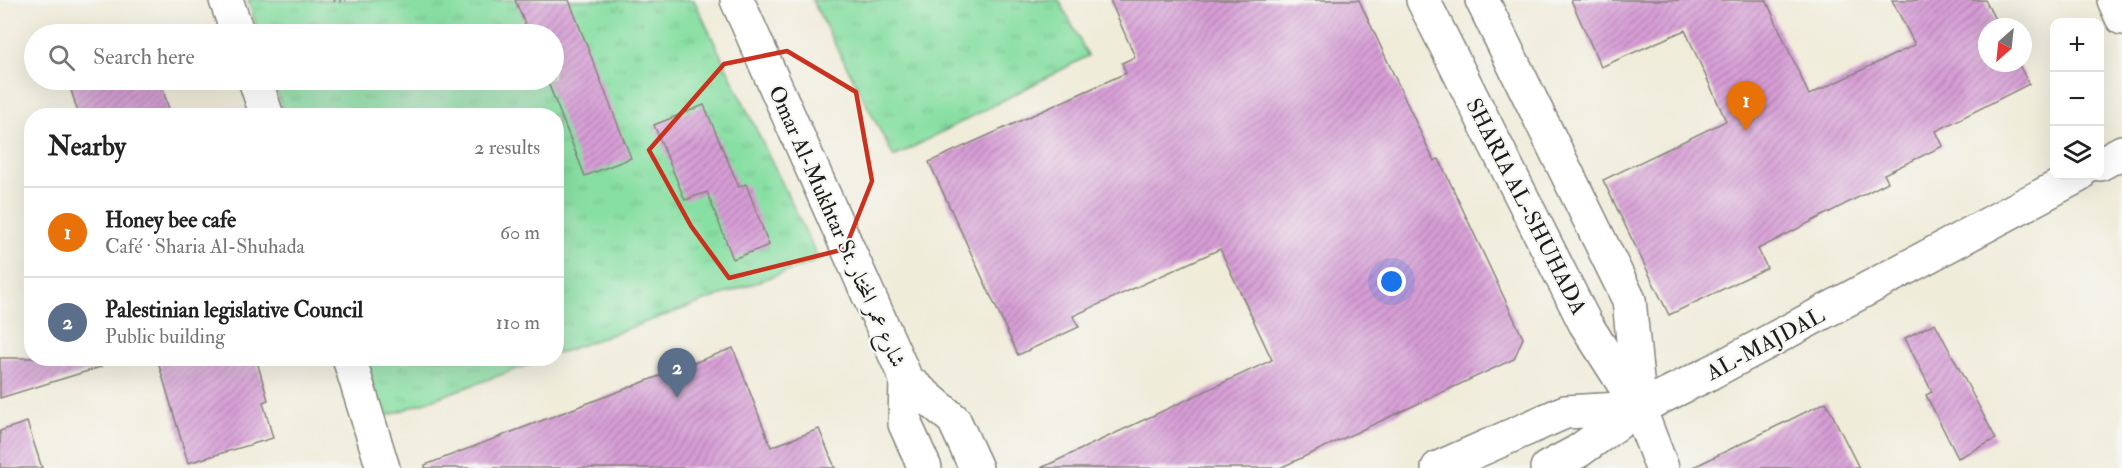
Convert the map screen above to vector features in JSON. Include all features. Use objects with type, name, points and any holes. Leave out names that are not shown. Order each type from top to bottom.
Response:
[{"type":"main road","points":[[226,0],[234,24]]},
{"type":"main road","name":"Omar Al-Mukhtar St. شارع عمر المختار","points":[[737,0],[906,379],[954,420],[976,468]]},
{"type":"main road","name":"SHARIA AL-SHUHADA","points":[[1423,0],[1586,323],[1640,408],[1662,468]]},
{"type":"main road","name":"SHARIA AL-SHUHADA","points":[[1482,0],[1629,300],[1640,408]]},
{"type":"main road","points":[[2114,0],[2122,18]]},
{"type":"main road","points":[[258,90],[264,108]]},
{"type":"main road","points":[[2104,162],[2122,152]]},
{"type":"main road","name":"AL-MAJDAL","points":[[1438,468],[1565,412],[1640,408],[1710,373],[2071,180]]},
{"type":"main road","points":[[351,366],[383,468]]},
{"type":"main road","points":[[906,379],[905,424],[925,468]]},
{"type":"main road","points":[[1547,468],[1577,452],[1640,408]]},
{"type":"path","points":[[334,0],[338,2],[346,0]]},
{"type":"highlighted area","points":[[787,51],[856,92],[872,181],[845,249],[729,278],[691,226],[649,150],[724,64]]},
{"type":"green space","points":[[248,0],[694,0],[819,260],[564,351],[564,108],[282,108],[276,90],[564,90],[564,24],[256,24]]},
{"type":"green space","points":[[812,0],[1059,0],[1088,56],[894,157]]},
{"type":"green space","points":[[365,366],[526,366],[381,418]]},
{"type":"building","points":[[515,0],[569,0],[631,158],[585,176],[564,123],[564,108],[558,108],[551,90],[564,90],[564,24],[525,24]]},
{"type":"building","points":[[1110,0],[1359,0],[1434,161],[1439,159],[1523,338],[1514,359],[1280,468],[1041,468],[1272,360],[1220,249],[1073,316],[1079,327],[1018,355],[929,162],[1126,73],[1122,63],[1135,57]]},
{"type":"building","points":[[1571,0],[1766,0],[1809,95],[1915,45],[1892,0],[1985,0],[1994,18],[1978,18],[1978,72],[2023,72],[2029,84],[1936,131],[1943,146],[1884,174],[1888,182],[1758,249],[1767,268],[1669,315],[1603,180],[1726,121],[1685,30],[1601,67]]},
{"type":"building","points":[[71,90],[163,90],[169,108],[77,108]]},
{"type":"building","points":[[704,105],[739,187],[746,184],[769,245],[733,259],[707,192],[685,200],[654,125]]},
{"type":"building","points":[[1935,323],[1996,439],[1958,458],[1926,395],[1932,392],[1905,338]]},
{"type":"building","points":[[733,348],[771,447],[819,429],[835,468],[425,468],[425,465]]},
{"type":"building","points":[[0,358],[24,358],[24,366],[101,366],[101,367],[0,398]]},
{"type":"building","points":[[159,366],[258,366],[268,400],[263,402],[273,438],[188,463]]},
{"type":"building","points":[[1826,402],[1859,468],[1692,468]]},
{"type":"building","points":[[27,422],[42,468],[0,468],[0,431]]},
{"type":"place","name":"Honey bee cafe","points":[[1746,131]]},
{"type":"place","name":"Palestinian legislative Council","points":[[677,398]]}]
